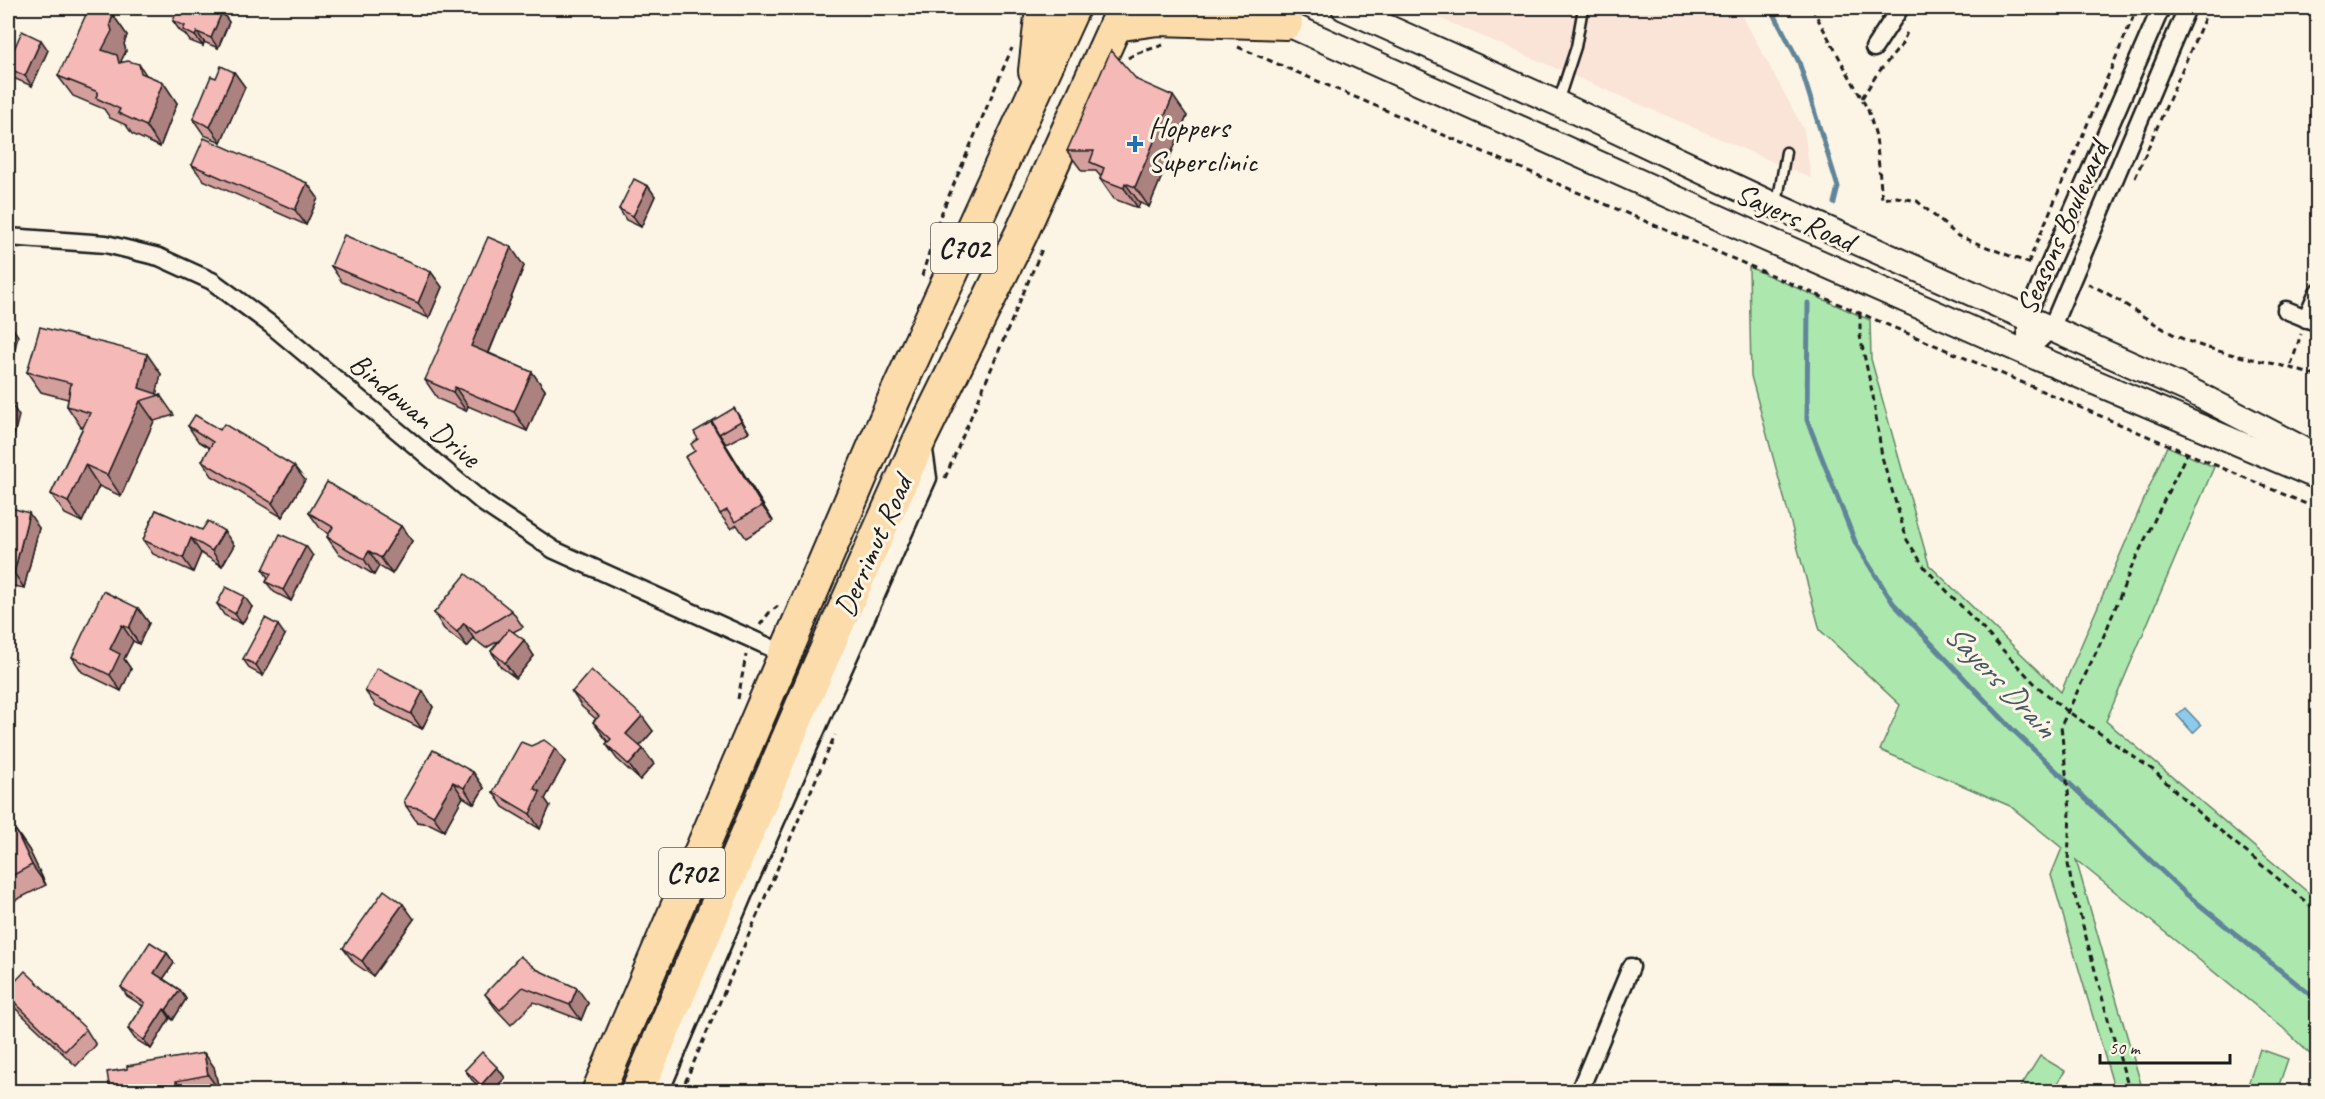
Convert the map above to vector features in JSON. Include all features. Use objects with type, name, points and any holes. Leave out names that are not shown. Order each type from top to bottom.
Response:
[{"type":"highway","points":[[1032,99],[1042,8]]},
{"type":"highway","name":"Derrimut Road","points":[[598,1092],[896,397],[1073,8]]},
{"type":"highway","points":[[1119,16],[1286,22]]},
{"type":"highway","name":"Derrimut Road","points":[[637,1092],[743,871],[818,668],[921,437],[1021,234],[1119,16]]},
{"type":"highway","points":[[785,654],[818,668]]},
{"type":"highway","points":[[689,880],[706,863],[720,856],[743,871]]},
{"type":"main road","name":"Sayers Road","points":[[1249,8],[1286,22],[2026,353],[2318,477]]},
{"type":"main road","name":"Sayers Road","points":[[1344,8],[1557,103],[1776,206],[2193,392],[2318,457]]},
{"type":"main road","points":[[1544,139],[1557,103]]},
{"type":"street","points":[[1874,48],[1900,8]]},
{"type":"street","name":"Seasons Boulevard","points":[[2026,353],[2026,318],[2161,8]]},
{"type":"street","name":"Seasons Boulevard","points":[[2026,353],[2051,329],[2187,8]]},
{"type":"street","name":"Bindowan Drive","points":[[8,237],[106,244],[159,257],[212,281],[270,324],[485,504],[554,550],[785,654]]},
{"type":"street","points":[[2286,310],[2312,321],[2318,292]]},
{"type":"street","points":[[660,1092],[743,871],[928,478],[921,437]]},
{"type":"street","points":[[1579,1092],[1631,967]]},
{"type":"lane","points":[[1557,103],[1576,47],[1583,8]]},
{"type":"lane","points":[[1776,206],[1786,152]]},
{"type":"path","points":[[1812,8],[1868,110],[1876,136],[1882,199],[1897,197],[1917,201],[1958,236],[2028,263],[2048,267]]},
{"type":"path","points":[[2028,263],[2137,8]]},
{"type":"path","points":[[2135,178],[2209,8]]},
{"type":"path","points":[[1152,49],[1175,42]]},
{"type":"path","points":[[1235,45],[2318,508]]},
{"type":"path","points":[[1862,98],[1877,74],[1886,65]]},
{"type":"path","points":[[2073,278],[2106,292],[2161,327],[2192,342],[2235,356],[2291,366],[2318,376]]},
{"type":"path","points":[[1860,313],[1860,336],[1873,396],[1882,457],[1907,540],[1925,568],[2037,686],[2067,710],[2153,770],[2199,813],[2318,912]]},
{"type":"path","points":[[2291,366],[2312,321]]},
{"type":"path","points":[[2130,1092],[2071,881],[2068,864],[2070,810],[2061,726],[2097,652],[2132,566],[2187,453]]},
{"type":"shaded area","points":[[1416,8],[1738,8],[1804,130],[1811,178]]},
{"type":"green space","points":[[1749,267],[1870,320],[1871,359],[1929,565],[2061,692],[2167,446],[2214,467],[2106,721],[2317,900],[2317,1061],[2283,1028],[2076,860],[2143,1091],[2115,1091],[2051,875],[2062,848],[2010,806],[1880,750],[1900,705],[1820,630],[1751,376]]},
{"type":"green space","points":[[2260,1049],[2288,1059],[2277,1091],[2246,1091]]},
{"type":"green space","points":[[2040,1056],[2065,1071],[2053,1091],[2018,1091]]},
{"type":"water","points":[[2185,708],[2201,725],[2193,733],[2177,715]]},
{"type":"building","points":[[89,8],[98,8],[113,15],[110,24],[112,31],[102,50],[117,55],[119,63],[128,61],[139,64],[141,73],[163,82],[146,126],[118,113],[120,109],[96,98],[98,92],[58,76]]},
{"type":"building","points":[[178,8],[213,8],[222,12],[211,38],[197,32],[195,36],[183,30],[185,26],[173,21]]},
{"type":"building","points":[[22,31],[41,40],[25,76],[8,68]]},
{"type":"building","name":"Hoppers Superclinic","points":[[1111,50],[1137,80],[1173,96],[1135,187],[1125,183],[1124,188],[1100,179],[1104,168],[1090,162],[1094,151],[1067,151]]},
{"type":"building","points":[[221,66],[234,72],[210,127],[193,119],[211,76],[216,78]]},
{"type":"building","points":[[204,138],[307,183],[295,210],[192,165]]},
{"type":"building","points":[[634,179],[648,186],[633,216],[619,209]]},
{"type":"building","points":[[344,235],[431,272],[418,303],[331,266]]},
{"type":"building","points":[[488,237],[511,247],[471,346],[532,372],[514,412],[455,387],[453,392],[425,380]]},
{"type":"building","points":[[40,327],[147,354],[139,388],[160,395],[140,401],[107,475],[85,465],[68,502],[51,494],[90,413],[67,406],[71,383],[27,372]]},
{"type":"building","points":[[8,404],[12,405],[8,422]]},
{"type":"building","points":[[734,408],[741,421],[719,434],[712,421]]},
{"type":"building","points":[[195,415],[220,430],[224,424],[294,466],[272,503],[202,461],[213,442],[188,426]]},
{"type":"building","points":[[711,422],[762,506],[735,522],[727,510],[720,514],[685,457],[695,451],[691,444],[698,439],[694,432]]},
{"type":"building","points":[[327,482],[401,526],[381,558],[369,551],[364,559],[327,537],[333,527],[309,513]]},
{"type":"building","points":[[8,507],[29,513],[14,573],[8,572]]},
{"type":"building","points":[[156,510],[202,530],[208,521],[224,531],[212,551],[191,538],[183,558],[143,540]]},
{"type":"building","points":[[280,534],[306,546],[283,590],[266,582],[271,574],[263,570]]},
{"type":"building","points":[[466,574],[512,611],[476,633],[464,623],[457,632],[434,613]]},
{"type":"building","points":[[226,587],[244,596],[235,614],[217,604]]},
{"type":"building","points":[[103,591],[138,608],[129,628],[122,625],[110,649],[120,654],[110,675],[72,657]]},
{"type":"building","points":[[265,618],[278,625],[256,665],[243,659]]},
{"type":"building","points":[[509,629],[524,640],[505,663],[491,651]]},
{"type":"building","points":[[377,668],[423,691],[411,714],[365,691]]},
{"type":"building","points":[[591,670],[642,716],[626,734],[643,749],[629,765],[606,744],[611,739],[593,722],[599,716],[572,692]]},
{"type":"building","points":[[544,740],[555,748],[534,788],[540,792],[530,814],[493,792],[521,742],[531,746]]},
{"type":"building","points":[[433,750],[473,772],[464,788],[453,782],[433,816],[419,808],[406,806],[404,800]]},
{"type":"building","points":[[16,831],[32,865],[8,878],[8,834]]},
{"type":"building","points":[[384,890],[403,904],[362,961],[343,948]]},
{"type":"building","points":[[150,942],[167,953],[154,973],[180,990],[166,1010],[164,1009],[144,1040],[128,1029],[145,1003],[121,987]]},
{"type":"building","points":[[520,956],[536,969],[577,988],[570,1005],[523,987],[500,1010],[485,994]]},
{"type":"building","points":[[25,971],[86,1029],[65,1051],[8,996],[8,989]]},
{"type":"building","points":[[482,1052],[497,1067],[481,1085],[465,1070]]},
{"type":"building","points":[[204,1053],[208,1075],[176,1081],[178,1092],[136,1092],[135,1088],[110,1091],[107,1072],[127,1069],[127,1066]]},
{"type":"waterway","name":"Sayers Drain","points":[[1771,8],[1799,62],[1838,187],[1834,203]]},
{"type":"waterway","name":"Sayers Drain","points":[[1808,303],[1807,420],[1856,544],[1893,603],[2013,730],[2185,893],[2318,1001]]},
{"type":"place","name":"Hoppers Superclinic","points":[[1135,144]]}]
